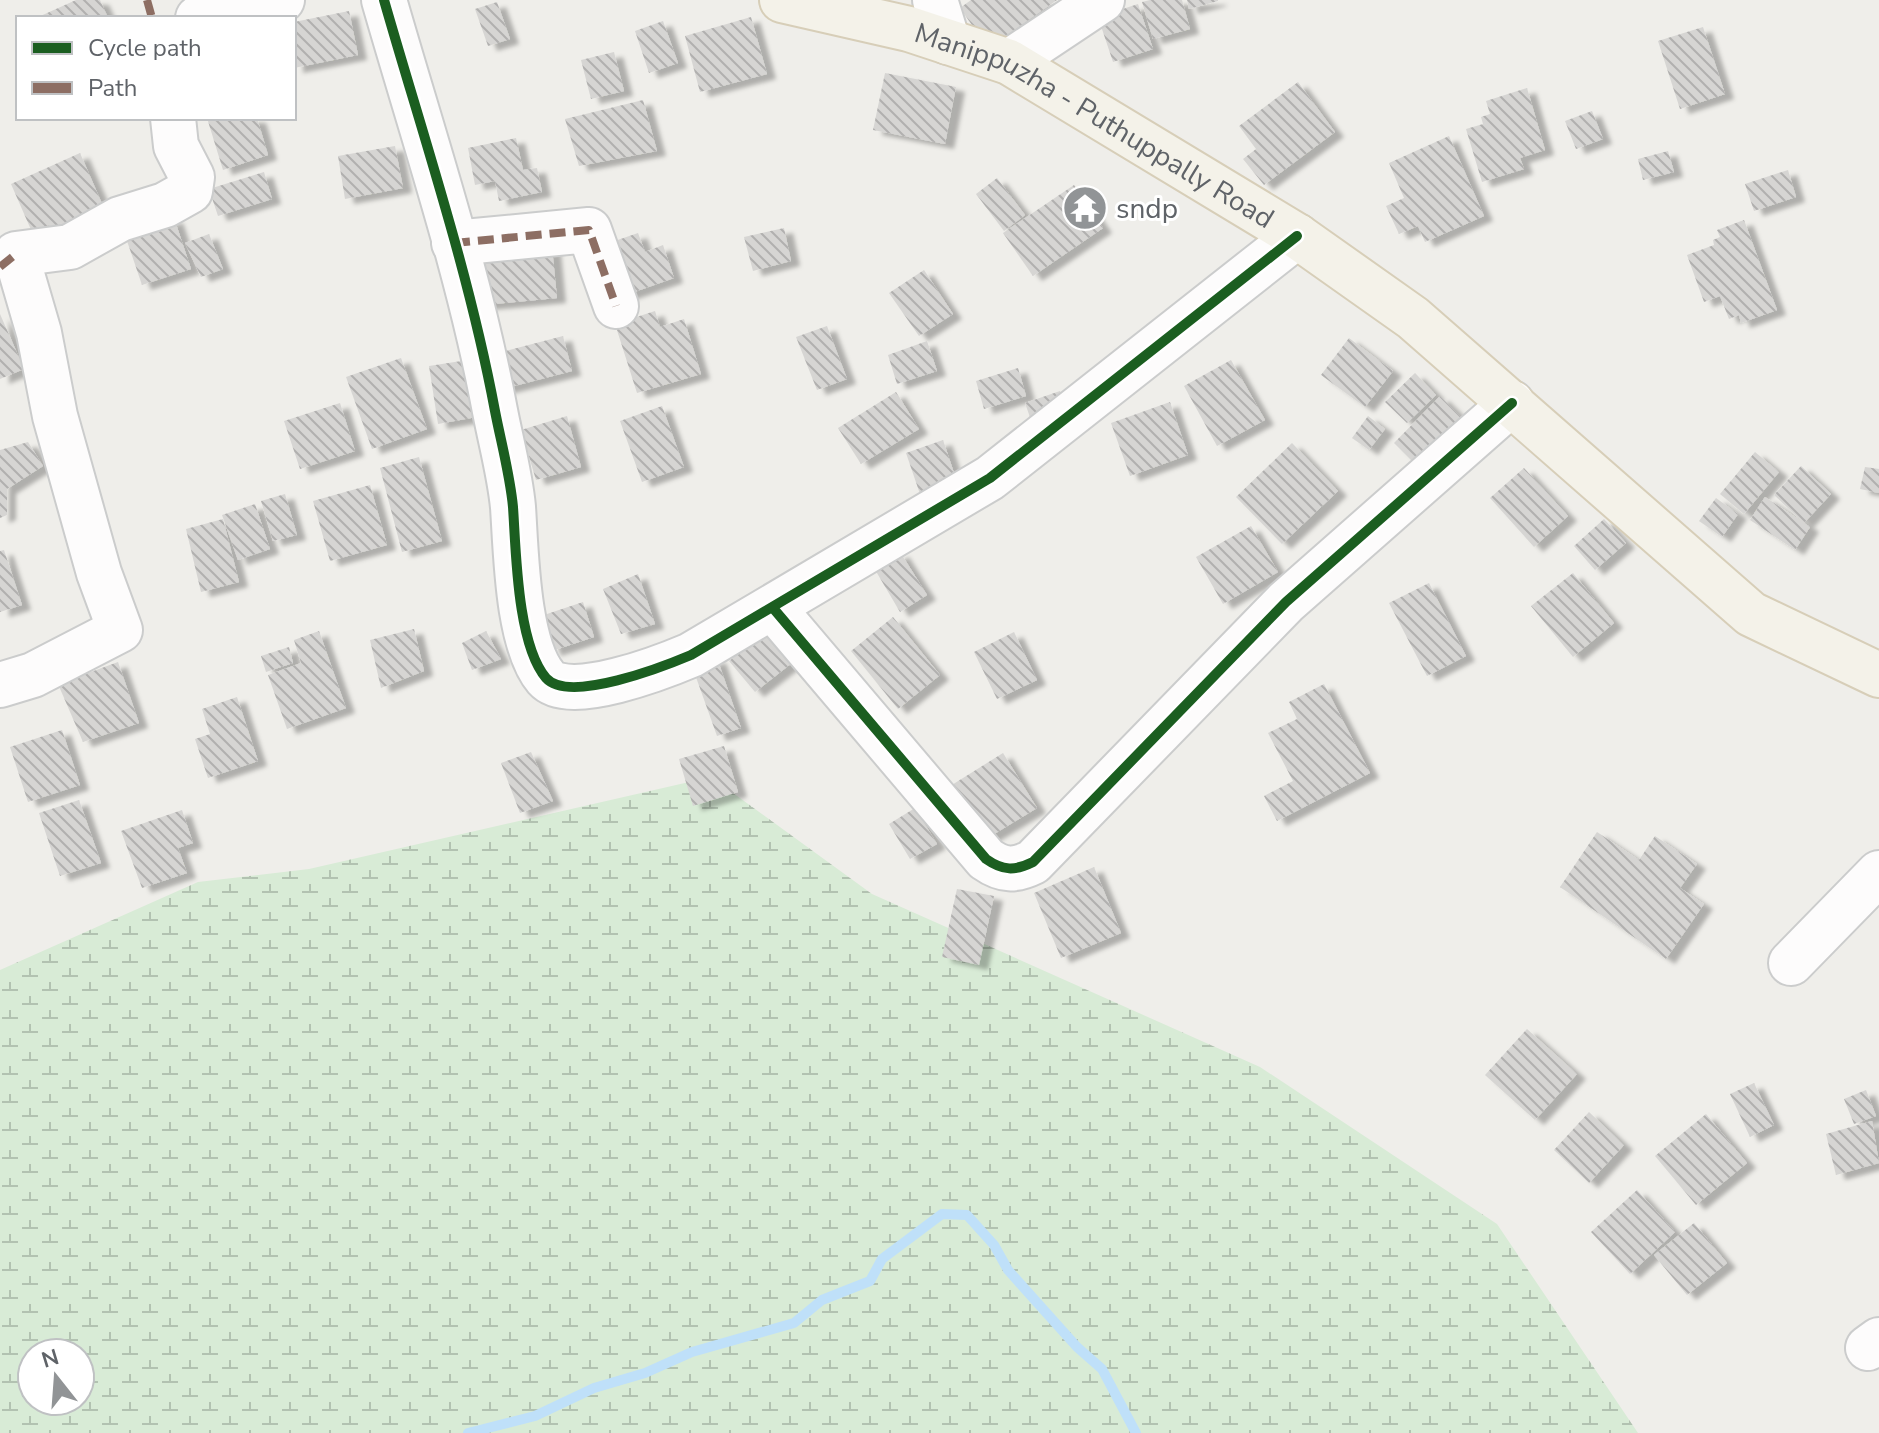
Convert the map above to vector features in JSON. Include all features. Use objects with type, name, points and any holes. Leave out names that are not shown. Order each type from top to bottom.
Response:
[{"type":"main road","name":"Manippuzha - Puthuppally Road","points":[[782,0],[909,29],[1009,62],[1297,236],[1413,318],[1751,614],[1879,675]]},
{"type":"street","points":[[207,16],[282,0]]},
{"type":"street","points":[[384,0],[483,346],[510,486],[519,598],[547,680],[558,684],[591,686],[646,674],[691,655],[990,478],[1297,236]]},
{"type":"street","points":[[935,0],[948,42]]},
{"type":"street","points":[[1009,62],[1102,0]]},
{"type":"street","points":[[0,685],[33,675],[120,630],[99,573],[55,416],[39,333],[8,245],[70,247],[120,219],[165,205],[190,191],[192,177],[176,146],[173,120]]},
{"type":"street","points":[[454,243],[589,230],[616,306]]},
{"type":"street","points":[[773,608],[986,859],[1008,870],[1021,868],[1044,852],[1286,602],[1512,403]]},
{"type":"street","points":[[1791,963],[1879,873]]},
{"type":"green space","points":[[711,777],[872,894],[1260,1067],[1497,1224],[1638,1433],[0,1433],[0,970],[198,882],[309,869]]},
{"type":"building","points":[[76,0],[100,0],[107,16],[40,16]]},
{"type":"building","points":[[971,0],[1057,0],[988,48],[960,8]]},
{"type":"building","points":[[1182,0],[1190,29],[1153,39],[1142,2]]},
{"type":"building","points":[[1187,0],[1218,0],[1218,1],[1189,9]]},
{"type":"building","points":[[497,2],[510,39],[488,46],[475,9]]},
{"type":"building","points":[[1138,4],[1153,49],[1113,62],[1098,17]]},
{"type":"building","points":[[349,11],[358,55],[296,68],[296,22]]},
{"type":"building","points":[[751,17],[767,74],[700,92],[685,36]]},
{"type":"building","points":[[663,21],[678,63],[649,73],[635,31]]},
{"type":"building","points":[[1703,27],[1725,94],[1680,109],[1658,41]]},
{"type":"building","points":[[614,52],[624,91],[591,99],[581,60]]},
{"type":"building","points":[[885,73],[956,87],[945,144],[873,130]]},
{"type":"building","points":[[1298,82],[1335,132],[1264,185],[1243,159],[1256,149],[1239,126]]},
{"type":"building","points":[[1527,88],[1545,150],[1520,158],[1524,169],[1482,182],[1466,129],[1483,124],[1481,117],[1490,114],[1486,101]]},
{"type":"building","points":[[643,100],[657,151],[579,166],[565,119]]},
{"type":"building","points":[[1592,111],[1603,139],[1576,149],[1565,121]]},
{"type":"building","points":[[208,120],[258,120],[268,155],[223,170]]},
{"type":"building","points":[[1449,136],[1484,216],[1425,242],[1418,226],[1399,234],[1386,206],[1404,198],[1389,163]]},
{"type":"building","points":[[516,138],[523,170],[537,168],[542,192],[499,201],[495,181],[475,185],[468,148]]},
{"type":"building","points":[[395,146],[403,188],[345,199],[338,156]]},
{"type":"building","points":[[1668,151],[1674,172],[1643,180],[1638,159]]},
{"type":"building","points":[[80,153],[106,213],[54,236],[49,225],[32,232],[11,184]]},
{"type":"building","points":[[1788,170],[1796,197],[1754,211],[1745,184]]},
{"type":"building","points":[[264,172],[272,199],[218,216],[209,189]]},
{"type":"building","points":[[997,178],[1025,215],[1004,231],[976,194]]},
{"type":"building","points":[[1074,185],[1103,228],[1033,276],[1003,233]]},
{"type":"building","points":[[174,218],[191,269],[142,285],[125,235]]},
{"type":"building","points":[[1744,220],[1777,310],[1741,323],[1739,315],[1729,319],[1720,296],[1704,302],[1687,255],[1714,245],[1713,240],[1720,237],[1717,230]]},
{"type":"building","points":[[784,228],[791,261],[753,271],[744,237]]},
{"type":"building","points":[[638,233],[645,252],[663,245],[674,278],[626,295],[609,243]]},
{"type":"building","points":[[209,234],[223,269],[201,277],[185,243]]},
{"type":"building","points":[[552,248],[557,298],[483,305],[479,254]]},
{"type":"building","points":[[924,270],[953,314],[919,336],[889,293]]},
{"type":"building","points":[[655,311],[660,327],[684,319],[701,374],[637,393],[615,324]]},
{"type":"building","points":[[0,314],[24,369],[0,379]]},
{"type":"building","points":[[827,326],[847,379],[817,390],[796,337]]},
{"type":"building","points":[[563,336],[572,371],[499,390],[490,355]]},
{"type":"building","points":[[1349,338],[1393,371],[1365,407],[1321,375]]},
{"type":"building","points":[[927,341],[937,371],[897,384],[888,355]]},
{"type":"building","points":[[401,358],[427,429],[372,449],[346,377]]},
{"type":"building","points":[[474,359],[482,416],[438,424],[429,366]]},
{"type":"building","points":[[1231,360],[1265,420],[1217,446],[1184,386]]},
{"type":"building","points":[[1018,368],[1026,396],[984,409],[976,381]]},
{"type":"building","points":[[1415,373],[1436,395],[1407,423],[1385,402]]},
{"type":"building","points":[[1060,391],[1067,410],[1032,423],[1025,403]]},
{"type":"building","points":[[896,392],[919,429],[861,464],[838,428]]},
{"type":"building","points":[[1440,396],[1466,422],[1419,468],[1394,443]]},
{"type":"building","points":[[1170,402],[1188,455],[1130,476],[1111,423]]},
{"type":"building","points":[[340,403],[355,451],[300,469],[284,421]]},
{"type":"building","points":[[662,406],[684,467],[642,482],[620,421]]},
{"type":"building","points":[[567,416],[581,467],[536,480],[521,430]]},
{"type":"building","points":[[1368,416],[1385,429],[1369,450],[1352,438]]},
{"type":"building","points":[[943,440],[958,485],[921,497],[906,453]]},
{"type":"building","points":[[28,442],[43,466],[7,489],[7,515],[0,518],[0,450]]},
{"type":"building","points":[[1292,443],[1338,491],[1282,544],[1236,497]]},
{"type":"building","points":[[1755,452],[1779,472],[1744,514],[1720,494]]},
{"type":"building","points":[[419,457],[442,541],[402,552],[380,468]]},
{"type":"building","points":[[1801,466],[1831,494],[1804,523],[1774,495]]},
{"type":"building","points":[[1865,467],[1879,469],[1879,493],[1860,489]]},
{"type":"building","points":[[1524,468],[1568,516],[1534,547],[1490,498]]},
{"type":"building","points":[[370,485],[387,545],[330,561],[313,501]]},
{"type":"building","points":[[285,494],[297,535],[273,541],[261,501]]},
{"type":"building","points":[[1765,497],[1810,527],[1795,550],[1750,520]]},
{"type":"building","points":[[1716,498],[1738,514],[1722,537],[1699,521]]},
{"type":"building","points":[[255,504],[270,549],[238,560],[222,515]]},
{"type":"building","points":[[223,519],[239,582],[201,592],[186,529]]},
{"type":"building","points":[[1604,519],[1626,543],[1595,570],[1574,546]]},
{"type":"building","points":[[1251,526],[1278,572],[1223,604],[1196,557]]},
{"type":"building","points":[[4,550],[22,605],[0,612],[0,551]]},
{"type":"building","points":[[900,552],[927,595],[900,612],[874,568]]},
{"type":"building","points":[[1573,573],[1614,623],[1573,657],[1531,606]]},
{"type":"building","points":[[638,574],[655,624],[621,634],[603,589]]},
{"type":"building","points":[[1429,583],[1466,656],[1427,676],[1389,603]]},
{"type":"building","points":[[583,602],[594,637],[552,651],[541,616]]},
{"type":"building","points":[[893,617],[940,675],[898,709],[851,651]]},
{"type":"building","points":[[771,627],[797,659],[755,692],[729,661]]},
{"type":"building","points":[[414,629],[424,671],[381,688],[370,640]]},
{"type":"building","points":[[319,631],[346,708],[287,729],[268,675],[301,663],[294,640]]},
{"type":"building","points":[[486,631],[501,659],[472,670],[462,643]]},
{"type":"building","points":[[1014,632],[1037,680],[997,699],[974,652]]},
{"type":"building","points":[[289,647],[293,663],[266,672],[261,656]]},
{"type":"building","points":[[717,658],[741,728],[717,736],[692,666]]},
{"type":"building","points":[[118,662],[139,723],[83,742],[58,684]]},
{"type":"building","points":[[1324,684],[1370,773],[1277,821],[1264,796],[1293,781],[1268,733],[1297,719],[1289,702]]},
{"type":"building","points":[[237,697],[258,761],[208,778],[195,739],[210,734],[202,709]]},
{"type":"building","points":[[62,730],[80,785],[28,802],[10,747]]},
{"type":"building","points":[[724,746],[738,792],[693,806],[679,759]]},
{"type":"building","points":[[531,752],[553,801],[520,813],[501,763]]},
{"type":"building","points":[[1003,753],[1037,808],[981,842],[947,788]]},
{"type":"building","points":[[79,800],[101,863],[60,876],[39,813]]},
{"type":"building","points":[[915,808],[937,844],[910,859],[889,824]]},
{"type":"building","points":[[182,810],[193,843],[178,848],[187,873],[142,888],[121,831]]},
{"type":"building","points":[[1597,832],[1639,860],[1655,836],[1697,864],[1680,888],[1704,904],[1666,959],[1560,887]]},
{"type":"building","points":[[1094,867],[1121,933],[1061,958],[1034,893]]},
{"type":"building","points":[[957,889],[994,896],[979,965],[942,957]]},
{"type":"building","points":[[1527,1029],[1577,1074],[1535,1120],[1485,1075]]},
{"type":"building","points":[[1754,1083],[1774,1125],[1750,1137],[1730,1094]]},
{"type":"building","points":[[1866,1090],[1876,1116],[1854,1124],[1844,1099]]},
{"type":"building","points":[[1589,1112],[1624,1145],[1589,1183],[1554,1150]]},
{"type":"building","points":[[1706,1114],[1747,1163],[1696,1205],[1655,1156]]},
{"type":"building","points":[[1872,1121],[1879,1163],[1836,1175],[1826,1134]]},
{"type":"building","points":[[1637,1190],[1675,1232],[1630,1274],[1591,1232]]},
{"type":"building","points":[[1694,1223],[1727,1263],[1687,1295],[1654,1255]]},
{"type":"waterway","points":[[468,1433],[535,1416],[594,1388],[645,1373],[692,1352],[794,1323],[822,1300],[870,1281],[882,1259],[942,1214],[967,1215],[994,1245],[1008,1270],[1077,1347],[1102,1369],[1136,1433]]},
{"type":"marked path","points":[[147,0],[151,16]]},
{"type":"marked path","points":[[454,243],[589,230],[616,306]]},
{"type":"marked path","points":[[0,267],[16,254]]},
{"type":"cycle path","points":[[384,0],[459,256],[484,359],[510,483],[517,571],[529,643],[536,663],[546,678],[558,685],[595,685],[661,667],[691,655],[990,478],[1297,236]]},
{"type":"cycle path","points":[[773,608],[986,859],[1004,868],[1020,867],[1033,862],[1286,602],[1512,403]]},
{"type":"place","name":"sndp","points":[[1085,208]]}]
